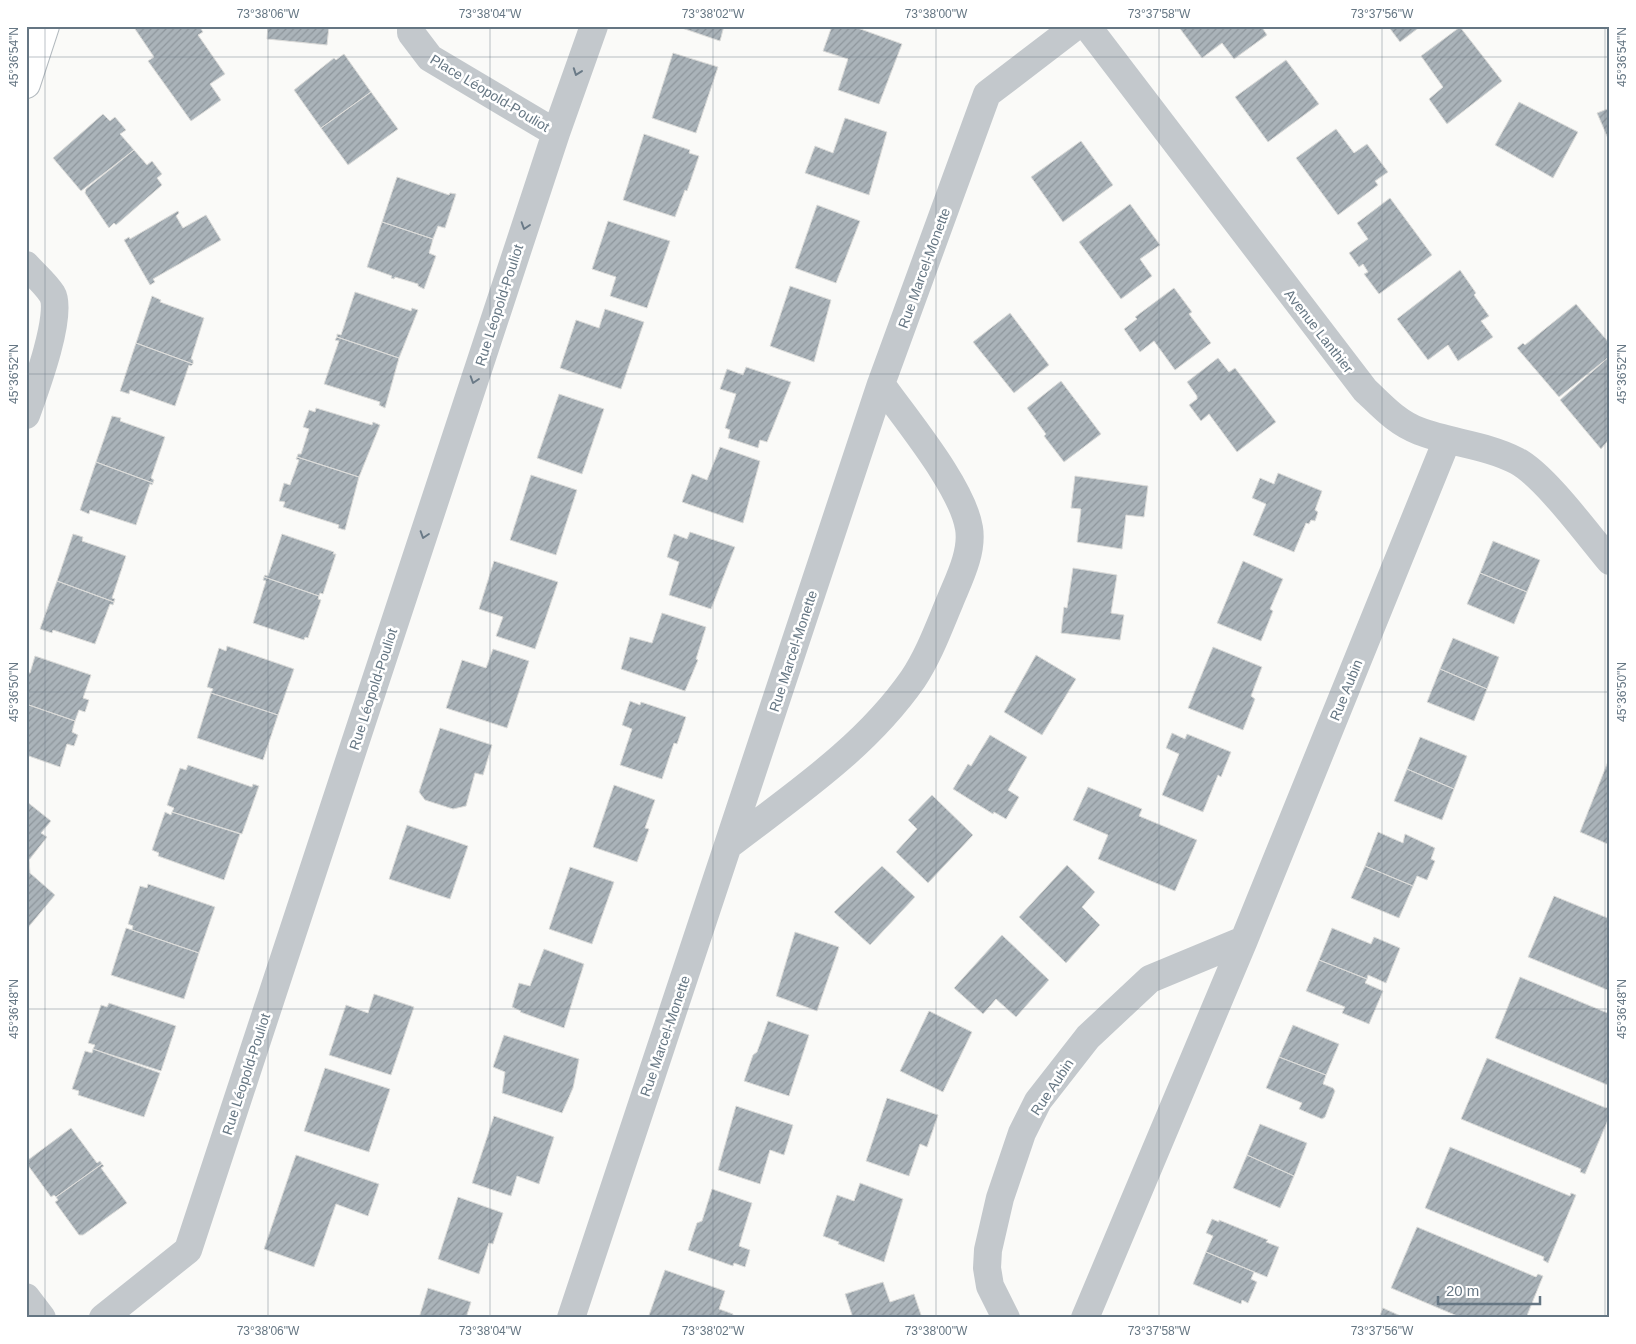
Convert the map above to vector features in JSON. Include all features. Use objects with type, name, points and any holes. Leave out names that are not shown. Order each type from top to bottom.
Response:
[{"type":"street","points":[[26,84],[45,26]]},
{"type":"street","name":"Place Léopold-Pouliot","points":[[411,26],[411,33],[430,58],[556,133]]},
{"type":"street","name":"Rue Léopold-Pouliot","points":[[103,1318],[188,1250],[556,133],[594,26]]},
{"type":"street","name":"Rue Marcel-Monette","points":[[571,1318],[881,384],[987,94],[1076,26]]},
{"type":"street","name":"Avenue Lanthier","points":[[1087,26],[1365,390],[1392,417],[1418,431],[1498,453],[1518,461],[1534,474],[1610,561]]},
{"type":"street","points":[[26,265],[53,296],[54,308],[48,348],[26,415]]},
{"type":"street","points":[[729,845],[824,773],[857,745],[886,713],[914,678],[935,637],[963,569],[969,546],[970,529],[964,512],[949,480],[881,384]]},
{"type":"street","name":"Rue Aubin","points":[[1085,1318],[1244,940],[1447,440]]},
{"type":"street","name":"Rue Aubin","points":[[1006,1318],[990,1286],[987,1268],[988,1250],[1002,1190],[1022,1134],[1038,1102],[1088,1037],[1150,979],[1244,940]]},
{"type":"street","points":[[26,1297],[42,1318]]},
{"type":"building","points":[[133,26],[199,26],[203,32],[198,35],[225,74],[210,84],[221,100],[191,121],[148,61],[154,57]]},
{"type":"building","points":[[268,26],[329,26],[327,45],[267,39]]},
{"type":"building","points":[[676,26],[724,26],[720,41]]},
{"type":"building","points":[[832,26],[852,26],[902,44],[879,104],[838,90],[848,59],[823,51]]},
{"type":"building","points":[[1178,26],[1261,26],[1267,35],[1234,59],[1222,43],[1202,58]]},
{"type":"building","points":[[1388,26],[1421,26],[1400,42]]},
{"type":"building","points":[[1460,27],[1502,81],[1447,124],[1429,99],[1443,87],[1421,56]]},
{"type":"building","points":[[673,53],[718,67],[696,133],[652,118]]},
{"type":"building","points":[[344,54],[371,92],[321,128],[294,90],[334,58],[336,60]]},
{"type":"building","points":[[1286,60],[1319,104],[1268,142],[1235,97]]},
{"type":"building","points":[[371,92],[398,129],[348,165],[321,128]]},
{"type":"building","points":[[1519,102],[1578,132],[1553,178],[1495,145]]},
{"type":"building","points":[[1610,108],[1610,143],[1597,113]]},
{"type":"building","points":[[103,114],[110,121],[115,117],[126,130],[120,134],[134,150],[81,191],[53,158]]},
{"type":"building","points":[[845,118],[887,132],[869,195],[805,173],[815,146],[833,153]]},
{"type":"building","points":[[1336,129],[1354,153],[1367,144],[1388,172],[1375,181],[1378,185],[1338,215],[1296,158]]},
{"type":"building","points":[[644,134],[690,150],[689,153],[699,156],[687,191],[685,190],[675,217],[623,200]]},
{"type":"building","points":[[1081,141],[1113,185],[1063,222],[1031,177]]},
{"type":"building","points":[[134,150],[147,165],[152,161],[162,174],[157,178],[162,185],[116,225],[114,223],[109,228],[85,193],[86,189]]},
{"type":"building","points":[[397,177],[449,195],[450,193],[456,194],[445,228],[438,226],[433,239],[382,222]]},
{"type":"building","points":[[1390,198],[1432,255],[1379,294],[1364,274],[1368,272],[1363,264],[1359,267],[1349,253],[1368,239],[1357,223]]},
{"type":"building","points":[[1130,204],[1160,245],[1140,259],[1152,276],[1121,299],[1079,242]]},
{"type":"building","points":[[817,205],[860,221],[836,283],[795,268]]},
{"type":"building","points":[[178,211],[179,213],[176,216],[183,228],[206,215],[221,240],[153,279],[155,282],[150,285],[124,240],[129,237],[130,239]]},
{"type":"building","points":[[608,221],[670,241],[647,308],[610,296],[616,277],[592,269]]},
{"type":"building","points":[[382,222],[433,239],[429,253],[436,256],[424,289],[418,286],[418,284],[395,277],[394,279],[391,278],[392,276],[367,267]]},
{"type":"building","points":[[1460,270],[1489,316],[1481,321],[1493,337],[1458,361],[1448,345],[1428,360],[1397,319]]},
{"type":"building","points":[[790,286],[831,300],[814,362],[770,346]]},
{"type":"building","points":[[1174,288],[1192,312],[1189,314],[1211,343],[1175,370],[1154,341],[1140,352],[1124,329],[1137,319],[1135,317]]},
{"type":"building","points":[[355,292],[411,311],[412,308],[418,310],[399,358],[337,337],[337,334],[341,335]]},
{"type":"building","points":[[152,296],[161,300],[160,302],[204,318],[191,359],[193,364],[136,343]]},
{"type":"building","points":[[1576,304],[1610,344],[1610,356],[1559,397],[1517,348],[1523,343],[1525,345]]},
{"type":"building","points":[[605,309],[644,322],[621,389],[560,368],[576,320],[599,328]]},
{"type":"building","points":[[1010,313],[1049,365],[1014,393],[973,342]]},
{"type":"building","points":[[337,337],[399,358],[385,408],[379,405],[380,402],[324,384],[339,341],[335,340]]},
{"type":"building","points":[[136,343],[193,364],[189,365],[175,406],[130,390],[129,394],[120,391]]},
{"type":"building","points":[[1610,356],[1610,438],[1601,449],[1560,400]]},
{"type":"building","points":[[1218,358],[1229,372],[1235,368],[1276,422],[1237,452],[1209,414],[1201,421],[1189,405],[1197,399],[1197,396],[1187,382]]},
{"type":"building","points":[[746,367],[791,382],[767,442],[760,440],[758,448],[728,438],[730,430],[725,428],[736,394],[720,389],[727,369],[743,375]]},
{"type":"building","points":[[1061,381],[1101,434],[1064,462],[1044,436],[1046,434],[1027,408]]},
{"type":"building","points":[[559,394],[604,409],[582,474],[537,458]]},
{"type":"building","points":[[316,408],[372,425],[373,422],[380,425],[359,477],[297,457],[298,454],[301,454],[309,429],[303,427],[309,410],[315,412]]},
{"type":"building","points":[[112,416],[121,418],[120,421],[165,437],[151,478],[154,480],[153,483],[96,462]]},
{"type":"building","points":[[720,447],[760,461],[743,523],[682,502],[692,474],[707,480]]},
{"type":"building","points":[[297,457],[359,477],[345,530],[338,528],[339,525],[283,507],[285,502],[279,501],[284,483],[290,485],[299,460],[296,459]]},
{"type":"building","points":[[96,462],[153,483],[152,485],[150,484],[136,525],[90,510],[89,514],[80,510]]},
{"type":"building","points":[[1278,473],[1322,491],[1315,510],[1318,512],[1315,521],[1311,520],[1309,524],[1306,523],[1294,552],[1253,535],[1266,504],[1252,498],[1260,478],[1274,484]]},
{"type":"building","points":[[531,475],[577,490],[556,555],[510,540]]},
{"type":"building","points":[[1075,476],[1148,486],[1144,517],[1126,515],[1122,549],[1077,542],[1081,509],[1071,508]]},
{"type":"building","points":[[690,532],[735,547],[711,609],[669,595],[679,562],[667,557],[674,534],[687,539]]},
{"type":"building","points":[[73,534],[83,537],[82,541],[126,556],[112,598],[115,599],[114,602],[57,581]]},
{"type":"building","points":[[282,534],[336,554],[323,594],[320,593],[319,596],[264,577],[265,575],[268,576]]},
{"type":"building","points":[[1493,541],[1540,560],[1527,592],[1480,573]]},
{"type":"building","points":[[494,561],[558,582],[535,649],[496,636],[503,617],[479,609]]},
{"type":"building","points":[[1243,561],[1283,579],[1270,609],[1273,611],[1261,641],[1217,623]]},
{"type":"building","points":[[1073,568],[1117,575],[1111,613],[1124,615],[1120,640],[1061,633],[1064,607],[1067,608]]},
{"type":"building","points":[[1480,573],[1527,592],[1514,624],[1467,604]]},
{"type":"building","points":[[264,577],[319,596],[318,599],[321,600],[308,638],[305,637],[304,640],[253,623],[266,581],[263,580]]},
{"type":"building","points":[[57,581],[114,602],[113,605],[110,604],[95,644],[53,630],[52,633],[40,629]]},
{"type":"building","points":[[662,613],[706,627],[696,659],[698,660],[685,691],[621,669],[630,637],[652,643]]},
{"type":"building","points":[[1453,638],[1499,657],[1487,689],[1440,669]]},
{"type":"building","points":[[227,646],[294,669],[278,715],[211,693],[213,689],[207,687],[219,648],[226,651]]},
{"type":"building","points":[[1213,647],[1262,667],[1251,696],[1255,699],[1243,730],[1188,708]]},
{"type":"building","points":[[493,649],[529,661],[507,728],[446,708],[462,660],[486,668]]},
{"type":"building","points":[[1036,655],[1076,679],[1042,735],[1004,712]]},
{"type":"building","points":[[35,656],[91,675],[83,698],[89,700],[85,712],[79,710],[75,721],[26,704],[26,672],[30,673]]},
{"type":"building","points":[[1440,669],[1487,689],[1474,721],[1427,702]]},
{"type":"building","points":[[211,693],[278,715],[263,760],[197,738]]},
{"type":"building","points":[[630,701],[640,705],[641,702],[686,717],[677,744],[674,743],[662,779],[620,765],[632,729],[622,725]]},
{"type":"building","points":[[26,704],[75,721],[72,732],[78,735],[74,746],[67,744],[60,767],[26,755]]},
{"type":"building","points":[[440,728],[492,745],[483,775],[475,773],[466,806],[453,809],[425,800],[419,792]]},
{"type":"building","points":[[1172,733],[1185,739],[1187,734],[1231,752],[1221,777],[1218,775],[1203,812],[1162,795],[1179,754],[1166,748]]},
{"type":"building","points":[[990,735],[1027,757],[1008,790],[1019,797],[1006,819],[994,812],[993,814],[953,789],[968,764],[971,766]]},
{"type":"building","points":[[1420,737],[1467,756],[1454,789],[1407,769]]},
{"type":"building","points":[[1610,759],[1610,845],[1580,832]]},
{"type":"building","points":[[188,765],[252,787],[253,784],[259,786],[242,834],[172,812],[174,808],[167,805],[180,768],[186,770]]},
{"type":"building","points":[[1407,769],[1454,789],[1442,820],[1394,801]]},
{"type":"building","points":[[614,785],[655,800],[645,828],[649,829],[637,862],[593,847]]},
{"type":"building","points":[[1088,787],[1142,809],[1139,816],[1197,840],[1175,891],[1098,859],[1108,835],[1073,820]]},
{"type":"building","points":[[932,795],[973,835],[928,883],[896,852],[917,829],[908,820]]},
{"type":"building","points":[[26,801],[51,821],[41,833],[47,837],[29,860],[30,873],[55,895],[26,930]]},
{"type":"building","points":[[165,812],[171,815],[172,812],[240,834],[224,880],[158,856],[159,853],[152,850]]},
{"type":"building","points":[[407,825],[468,846],[450,899],[389,879]]},
{"type":"building","points":[[1378,832],[1403,843],[1405,834],[1435,848],[1431,859],[1435,861],[1427,880],[1417,876],[1413,886],[1365,866]]},
{"type":"building","points":[[1067,865],[1095,892],[1082,907],[1100,925],[1066,963],[1019,917]]},
{"type":"building","points":[[882,866],[915,897],[870,945],[834,912]]},
{"type":"building","points":[[1365,866],[1413,886],[1399,918],[1351,898]]},
{"type":"building","points":[[570,867],[614,882],[592,944],[549,929]]},
{"type":"building","points":[[148,884],[215,907],[199,953],[132,930],[133,926],[128,924],[140,886],[147,888]]},
{"type":"building","points":[[1554,896],[1610,919],[1610,991],[1528,957]]},
{"type":"building","points":[[126,928],[199,953],[184,999],[111,975]]},
{"type":"building","points":[[1332,928],[1371,944],[1374,937],[1400,948],[1386,983],[1368,975],[1367,979],[1319,960]]},
{"type":"building","points":[[795,932],[839,947],[817,1011],[776,996]]},
{"type":"building","points":[[1002,935],[1049,980],[1016,1017],[996,999],[983,1014],[954,988]]},
{"type":"building","points":[[544,949],[584,964],[564,1028],[520,1012],[512,1007],[519,983],[530,986]]},
{"type":"building","points":[[1319,960],[1367,979],[1365,983],[1383,991],[1369,1024],[1342,1013],[1345,1007],[1306,991]]},
{"type":"building","points":[[1520,977],[1610,1014],[1610,1086],[1495,1038]]},
{"type":"building","points":[[374,994],[414,1007],[391,1075],[329,1055],[346,1005],[368,1013]]},
{"type":"building","points":[[109,1003],[176,1026],[161,1071],[93,1049],[95,1045],[88,1043],[101,1005],[107,1007]]},
{"type":"building","points":[[929,1011],[972,1032],[943,1092],[900,1071]]},
{"type":"building","points":[[768,1021],[809,1035],[789,1096],[744,1081]]},
{"type":"building","points":[[1293,1025],[1339,1044],[1326,1075],[1279,1057]]},
{"type":"building","points":[[504,1035],[579,1059],[573,1088],[562,1113],[502,1093],[505,1072],[493,1067]]},
{"type":"building","points":[[93,1049],[160,1073],[144,1117],[78,1095],[79,1091],[72,1089],[85,1051],[92,1053]]},
{"type":"building","points":[[1279,1057],[1326,1075],[1323,1084],[1333,1088],[1335,1091],[1325,1117],[1322,1119],[1299,1109],[1302,1103],[1266,1088]]},
{"type":"building","points":[[1487,1058],[1606,1108],[1610,1105],[1610,1115],[1585,1174],[1580,1172],[1581,1169],[1461,1119]]},
{"type":"building","points":[[325,1068],[390,1089],[369,1152],[304,1131]]},
{"type":"building","points":[[887,1098],[938,1115],[927,1147],[920,1144],[909,1176],[866,1161]]},
{"type":"building","points":[[736,1106],[793,1125],[784,1155],[770,1150],[760,1184],[718,1170]]},
{"type":"building","points":[[494,1116],[554,1137],[539,1184],[517,1176],[511,1196],[472,1183]]},
{"type":"building","points":[[1260,1124],[1307,1143],[1294,1176],[1247,1155]]},
{"type":"building","points":[[71,1128],[97,1163],[100,1161],[102,1164],[56,1197],[54,1195],[51,1197],[27,1164],[29,1163],[28,1160]]},
{"type":"building","points":[[1450,1147],[1570,1196],[1571,1193],[1576,1195],[1548,1263],[1543,1260],[1544,1257],[1425,1208]]},
{"type":"building","points":[[296,1155],[379,1184],[368,1216],[336,1204],[314,1267],[264,1249]]},
{"type":"building","points":[[1247,1155],[1294,1176],[1280,1208],[1233,1188]]},
{"type":"building","points":[[102,1164],[104,1166],[101,1168],[127,1203],[83,1235],[79,1235],[55,1202],[58,1200],[56,1197]]},
{"type":"building","points":[[860,1183],[903,1199],[884,1262],[823,1236],[837,1195],[854,1201]]},
{"type":"building","points":[[712,1189],[752,1203],[739,1246],[750,1250],[745,1267],[734,1263],[733,1266],[688,1250],[697,1223],[702,1221]]},
{"type":"building","points":[[458,1197],[503,1213],[493,1244],[489,1243],[479,1274],[438,1259]]},
{"type":"building","points":[[1212,1219],[1219,1222],[1219,1220],[1268,1240],[1266,1242],[1279,1247],[1267,1277],[1206,1252],[1213,1236],[1206,1233]]},
{"type":"building","points":[[1417,1227],[1536,1277],[1538,1274],[1543,1276],[1526,1318],[1462,1318],[1391,1288]]},
{"type":"building","points":[[1206,1252],[1254,1272],[1251,1279],[1257,1282],[1248,1303],[1242,1300],[1241,1304],[1193,1284]]},
{"type":"building","points":[[665,1270],[725,1291],[719,1309],[733,1314],[732,1318],[648,1318]]},
{"type":"building","points":[[883,1282],[890,1302],[914,1294],[922,1318],[853,1318],[845,1294]]},
{"type":"building","points":[[428,1288],[471,1302],[466,1318],[419,1318]]},
{"type":"building","points":[[1383,1308],[1405,1318],[1379,1318]]}]
